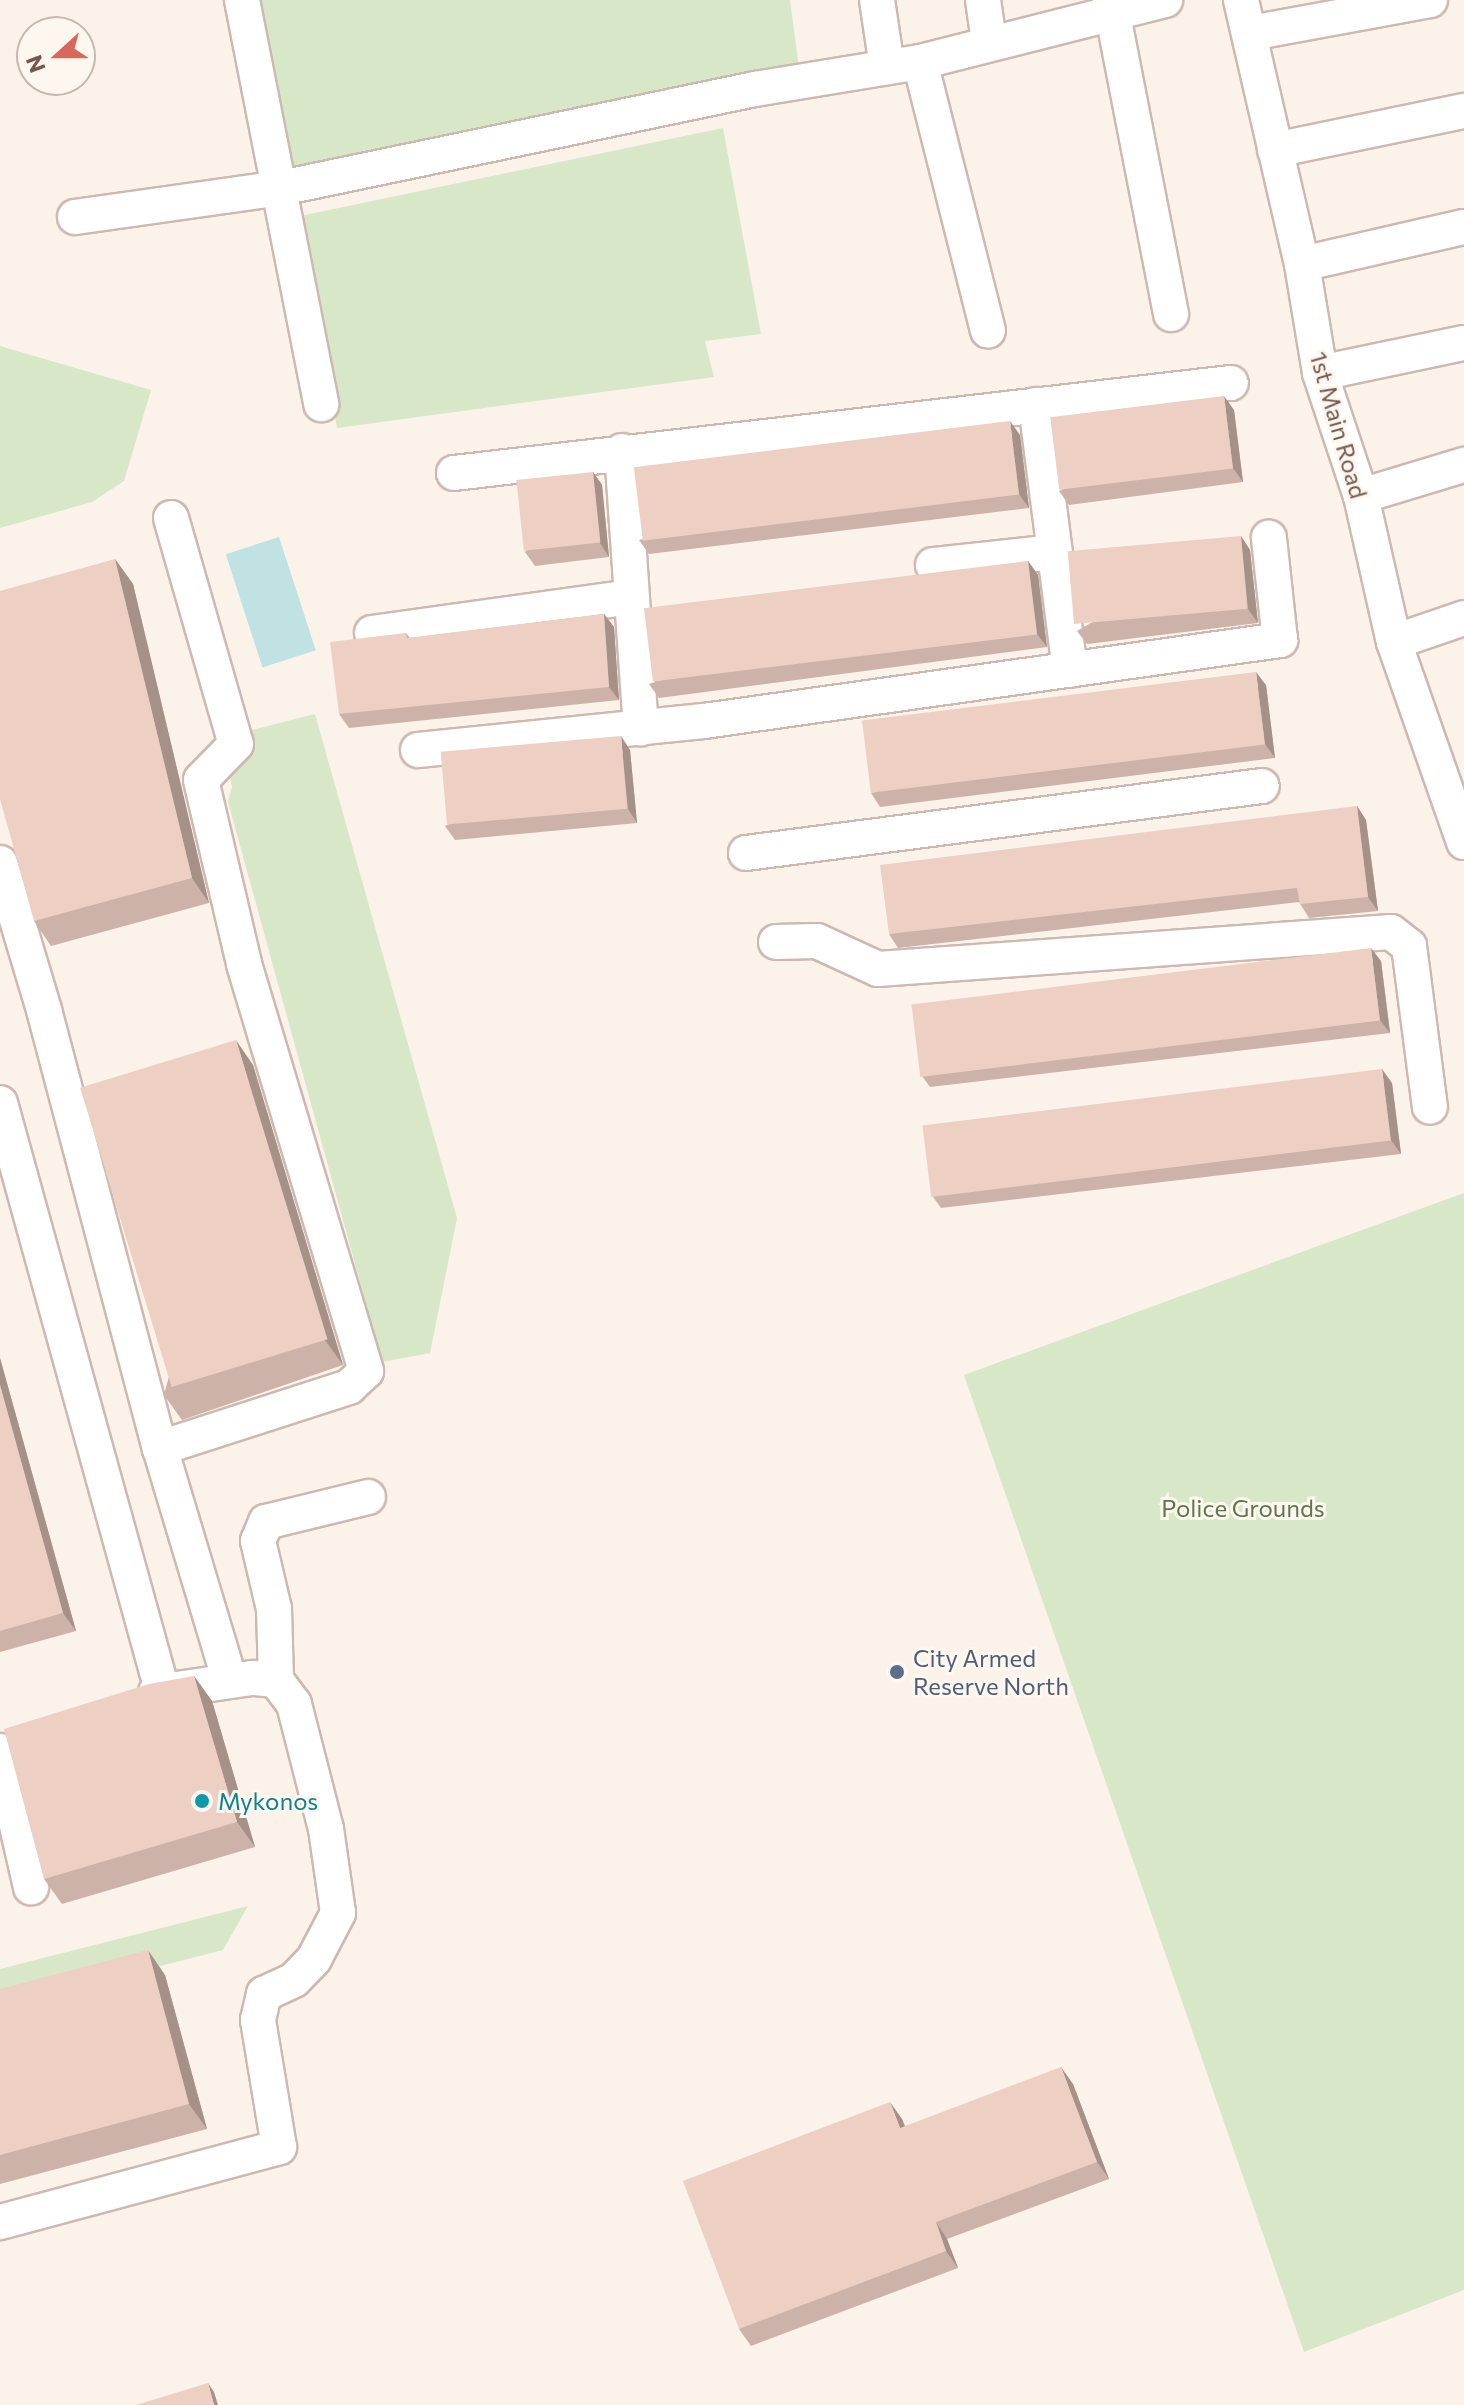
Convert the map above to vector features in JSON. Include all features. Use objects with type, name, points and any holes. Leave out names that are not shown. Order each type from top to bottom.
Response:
[{"type":"street","points":[[242,0],[321,404]]},
{"type":"street","points":[[877,0],[904,64],[988,331]]},
{"type":"street","points":[[983,0],[989,41]]},
{"type":"street","points":[[75,217],[281,188],[740,92],[904,64],[1111,7],[1165,0]]},
{"type":"street","name":"1st Main Road","points":[[1241,0],[1302,264],[1320,373],[1361,496],[1394,642],[1460,820]]},
{"type":"street","points":[[1251,33],[1430,0]]},
{"type":"street","points":[[1111,7],[1171,314]]},
{"type":"street","points":[[1275,150],[1464,111]]},
{"type":"street","points":[[1302,264],[1464,227]]},
{"type":"street","points":[[1320,373],[1464,343]]},
{"type":"street","points":[[454,473],[622,451],[1231,383]]},
{"type":"street","points":[[1036,405],[1070,670]]},
{"type":"street","points":[[622,451],[641,728]]},
{"type":"street","points":[[1361,496],[1464,465]]},
{"type":"street","points":[[160,1448],[349,1387],[366,1371],[244,964],[201,780],[236,744],[171,518]]},
{"type":"street","points":[[418,750],[641,728],[1280,640],[1269,538]]},
{"type":"street","points":[[933,565],[1054,552]]},
{"type":"street","points":[[372,633],[632,597]]},
{"type":"street","points":[[1394,642],[1464,618]]},
{"type":"street","points":[[746,853],[1262,786]]},
{"type":"street","points":[[0,863],[44,1010],[160,1448],[229,1678]]},
{"type":"street","points":[[776,942],[817,941],[878,969],[1391,932],[1409,946],[1430,1107]]},
{"type":"street","points":[[0,1103],[162,1690]]},
{"type":"street","points":[[0,2222],[279,2147],[258,2020],[264,1994],[294,1980],[329,1937],[338,1913],[338,1891],[294,1704],[276,1680],[274,1609],[258,1541],[266,1522],[368,1497]]},
{"type":"street","points":[[118,1704],[162,1690],[229,1678],[276,1680]]},
{"type":"street","points":[[0,1751],[31,1888]]},
{"type":"green space","points":[[259,0],[790,0],[799,68],[293,170]]},
{"type":"green space","points":[[723,128],[761,334],[705,341],[714,377],[337,428],[300,216]]},
{"type":"green space","points":[[0,346],[151,390],[124,481],[92,502],[0,528]]},
{"type":"green space","points":[[315,714],[457,1218],[430,1353],[382,1362],[228,802],[232,787],[220,738]]},
{"type":"green space","name":"Police Grounds","points":[[1464,1193],[1464,2290],[1304,2352],[964,1375]]},
{"type":"green space","points":[[248,1906],[223,1950],[0,2007],[0,1969]]},
{"type":"water","points":[[279,537],[316,650],[263,667],[226,554]]},
{"type":"building","points":[[1224,396],[1233,468],[1059,490],[1050,417]]},
{"type":"building","points":[[1010,421],[1019,494],[643,541],[634,467]]},
{"type":"building","points":[[593,472],[600,543],[524,551],[516,480]]},
{"type":"building","points":[[1241,536],[1247,609],[1074,624],[1068,551]]},
{"type":"building","points":[[115,559],[192,878],[34,921],[0,799],[0,591]]},
{"type":"building","points":[[1028,561],[1037,634],[653,682],[644,608]]},
{"type":"building","points":[[604,614],[609,687],[339,714],[330,642],[406,633],[407,638]]},
{"type":"building","points":[[1256,672],[1265,744],[871,793],[862,720]]},
{"type":"building","points":[[621,736],[627,809],[447,824],[441,752]]},
{"type":"building","points":[[1357,806],[1368,897],[1300,904],[1297,888],[889,934],[880,865]]},
{"type":"building","points":[[1371,948],[1380,1020],[920,1077],[911,1004]]},
{"type":"building","points":[[236,1040],[328,1339],[172,1387],[80,1088]]},
{"type":"building","points":[[1382,1069],[1391,1140],[931,1197],[922,1125]]},
{"type":"building","points":[[0,1385],[63,1613],[0,1631]]},
{"type":"building","name":"Mykonos","points":[[194,1676],[237,1822],[44,1879],[4,1729],[149,1684]]},
{"type":"building","points":[[148,1950],[189,2104],[0,2155],[0,1989]]},
{"type":"building","points":[[1061,2067],[1097,2162],[936,2222],[946,2251],[739,2329],[683,2181],[890,2102],[900,2128]]},
{"type":"building","points":[[208,2383],[214,2405],[136,2405]]},
{"type":"place","name":"City Armed Reserve North","points":[[897,1672]]},
{"type":"place","name":"Mykonos","points":[[202,1801]]}]
